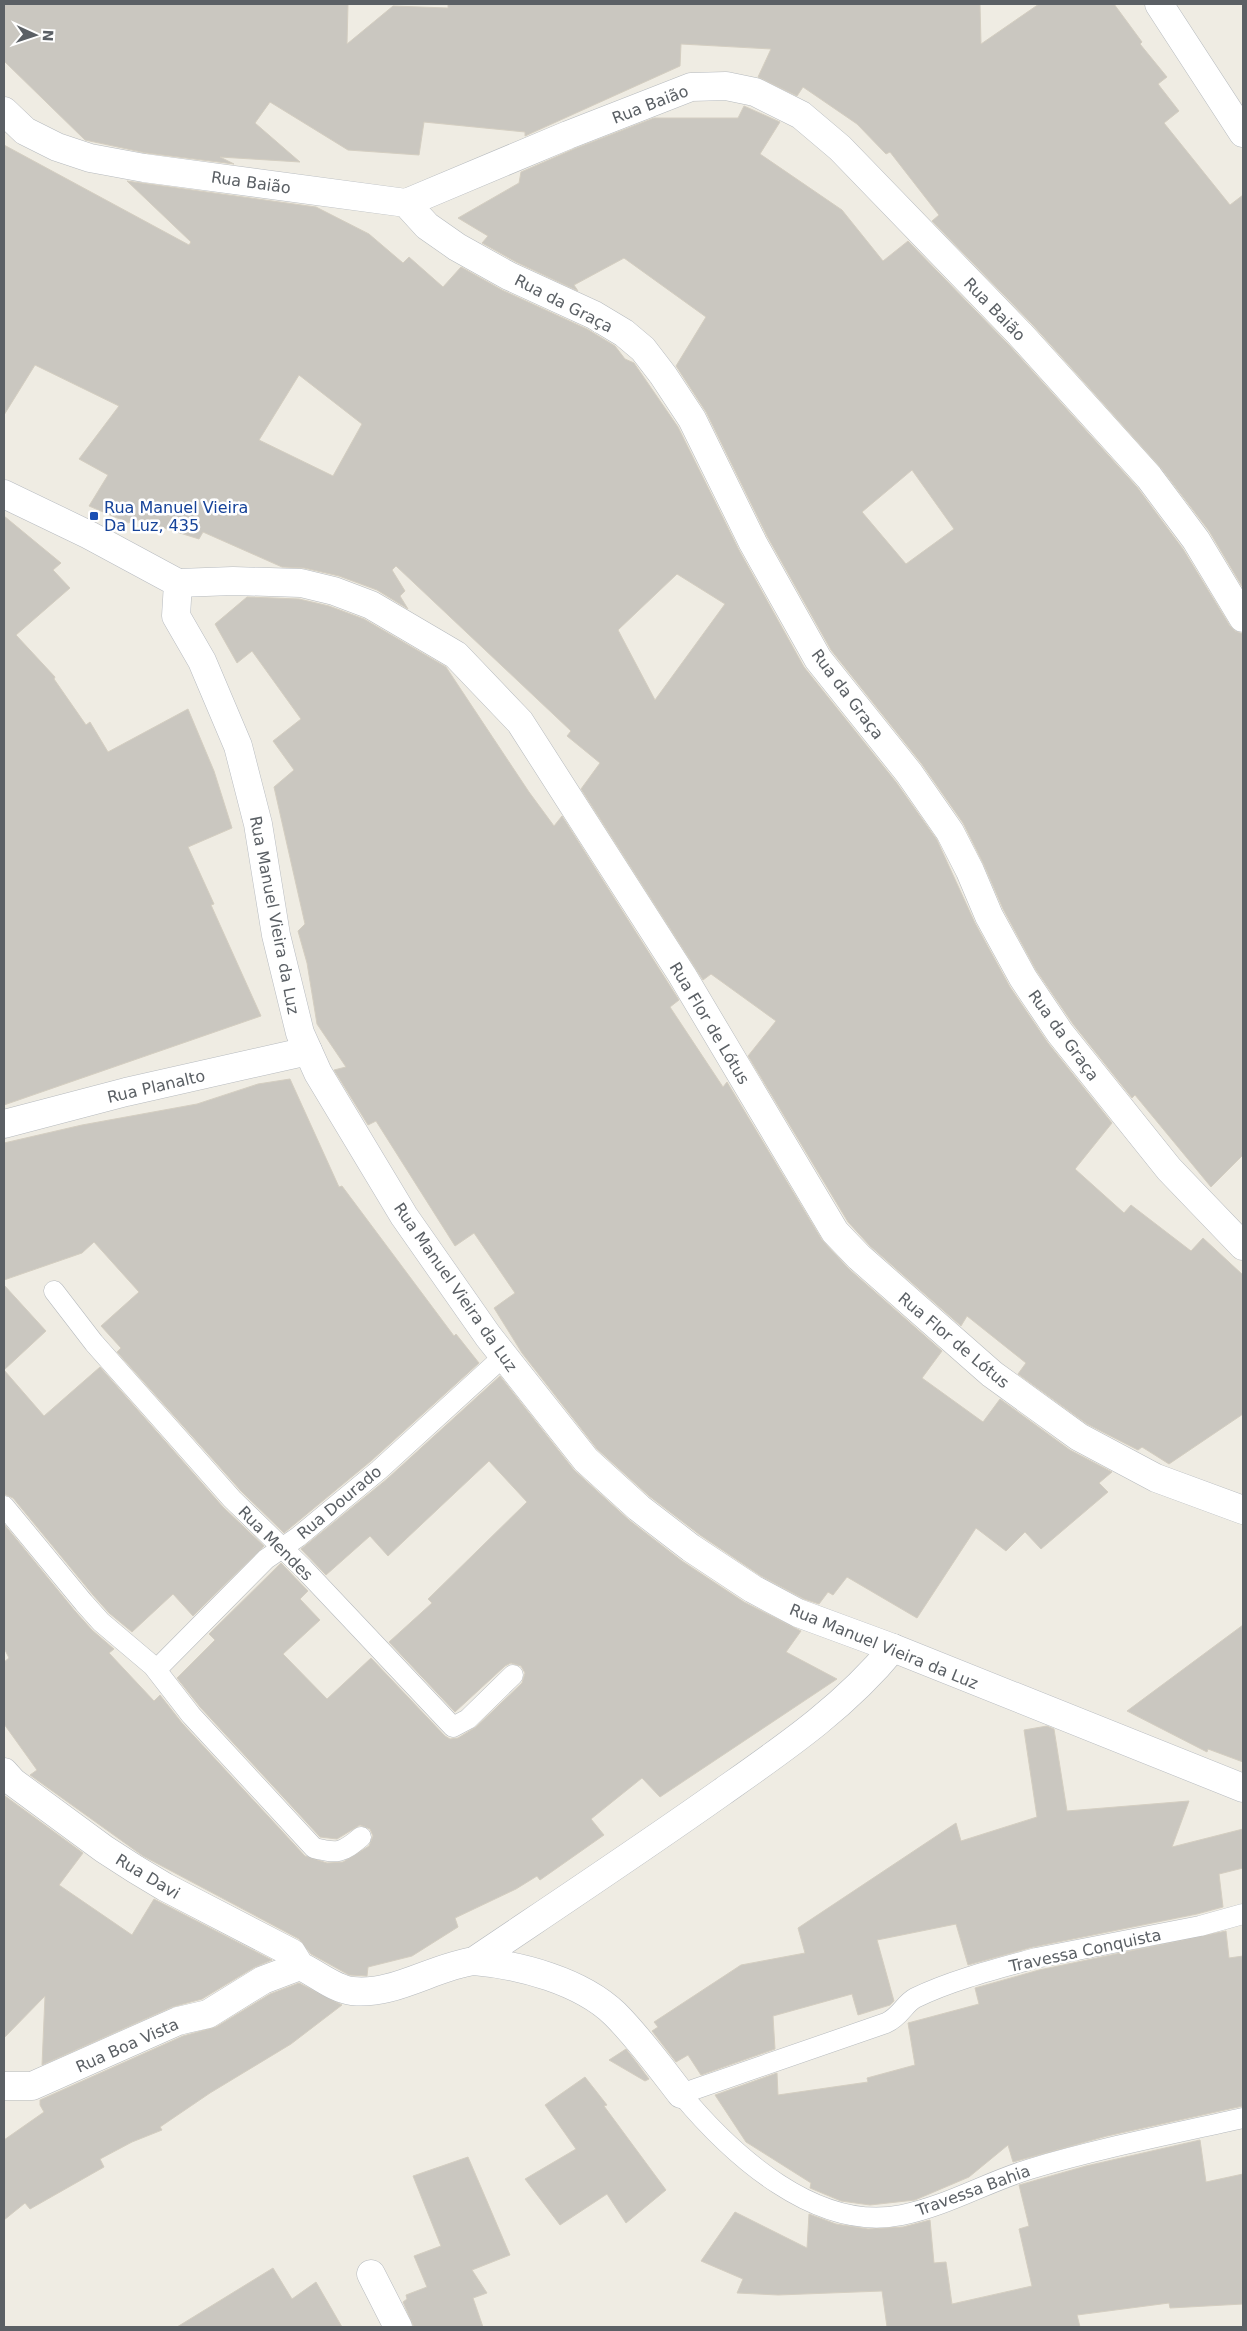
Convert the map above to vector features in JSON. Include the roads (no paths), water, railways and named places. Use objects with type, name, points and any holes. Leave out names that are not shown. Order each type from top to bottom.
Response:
[{"type":"street","points":[[1159,4],[1243,132]]},
{"type":"street","name":"Rua Baião","points":[[4,111],[25,131],[57,147],[90,158],[144,168],[406,203],[568,135],[691,87],[726,86],[755,92],[801,114],[840,148],[1020,334],[1148,477],[1196,540],[1243,618]]},
{"type":"street","name":"Rua da Graça","points":[[406,203],[427,226],[457,247],[509,276],[594,315],[624,333],[643,349],[692,420],[754,543],[818,659],[909,773],[950,832],[970,871],[989,916],[1023,978],[1066,1041],[1168,1169],[1243,1246]]},
{"type":"street","points":[[6,499],[89,535],[178,582]]},
{"type":"street","name":"Rua Manuel Vieira da Luz","points":[[178,582],[176,616],[202,661],[238,746],[258,824],[276,935],[300,1033],[318,1073],[404,1216],[504,1356],[586,1460],[639,1508],[691,1548],[753,1589],[798,1613],[893,1648],[1243,1788]]},
{"type":"street","name":"Rua Flor de Lótus","points":[[178,582],[301,583],[334,591],[371,605],[456,655],[520,722],[682,975],[835,1232],[859,1257],[992,1374],[1079,1437],[1156,1478],[1243,1510]]},
{"type":"street","name":"Rua Planalto","points":[[4,1124],[126,1092],[308,1051]]},
{"type":"street","points":[[474,1962],[801,1736],[871,1675],[893,1648]]},
{"type":"street","name":"Rua Davi","points":[[4,1772],[13,1782],[104,1849],[165,1887],[292,1953],[300,1966],[345,1989],[364,1991],[389,1988],[455,1964],[474,1962]]},
{"type":"street","points":[[474,1962],[526,1969],[552,1978],[614,2012],[681,2094]]},
{"type":"street","name":"Rua Boa Vista","points":[[4,2086],[32,2086],[178,2021],[208,2014],[263,1980],[300,1966]]},
{"type":"street","points":[[371,2274],[398,2327]]},
{"type":"lane","name":"Rua Mendes","points":[[54,1291],[94,1343],[151,1410],[232,1499],[282,1548],[453,1727],[468,1719],[513,1675]]},
{"type":"lane","name":"Rua Dourado","points":[[156,1670],[266,1559],[379,1470],[504,1356]]},
{"type":"lane","points":[[4,1506],[84,1604],[156,1670],[191,1715],[314,1848],[333,1853],[346,1850],[361,1837]]},
{"type":"lane","name":"Travessa Conquista","points":[[681,2094],[886,2023],[896,2018],[912,2000],[1012,1965],[1036,1958],[1200,1926],[1243,1914]]},
{"type":"lane","name":"Travessa Bahia","points":[[681,2094],[723,2141],[788,2189],[823,2208],[841,2214],[866,2216],[900,2216],[920,2211],[1031,2169],[1112,2146],[1243,2118]]},
{"type":"place","name":"Rua Manuel Vieira Da Luz, 435","points":[[94,516]]}]
